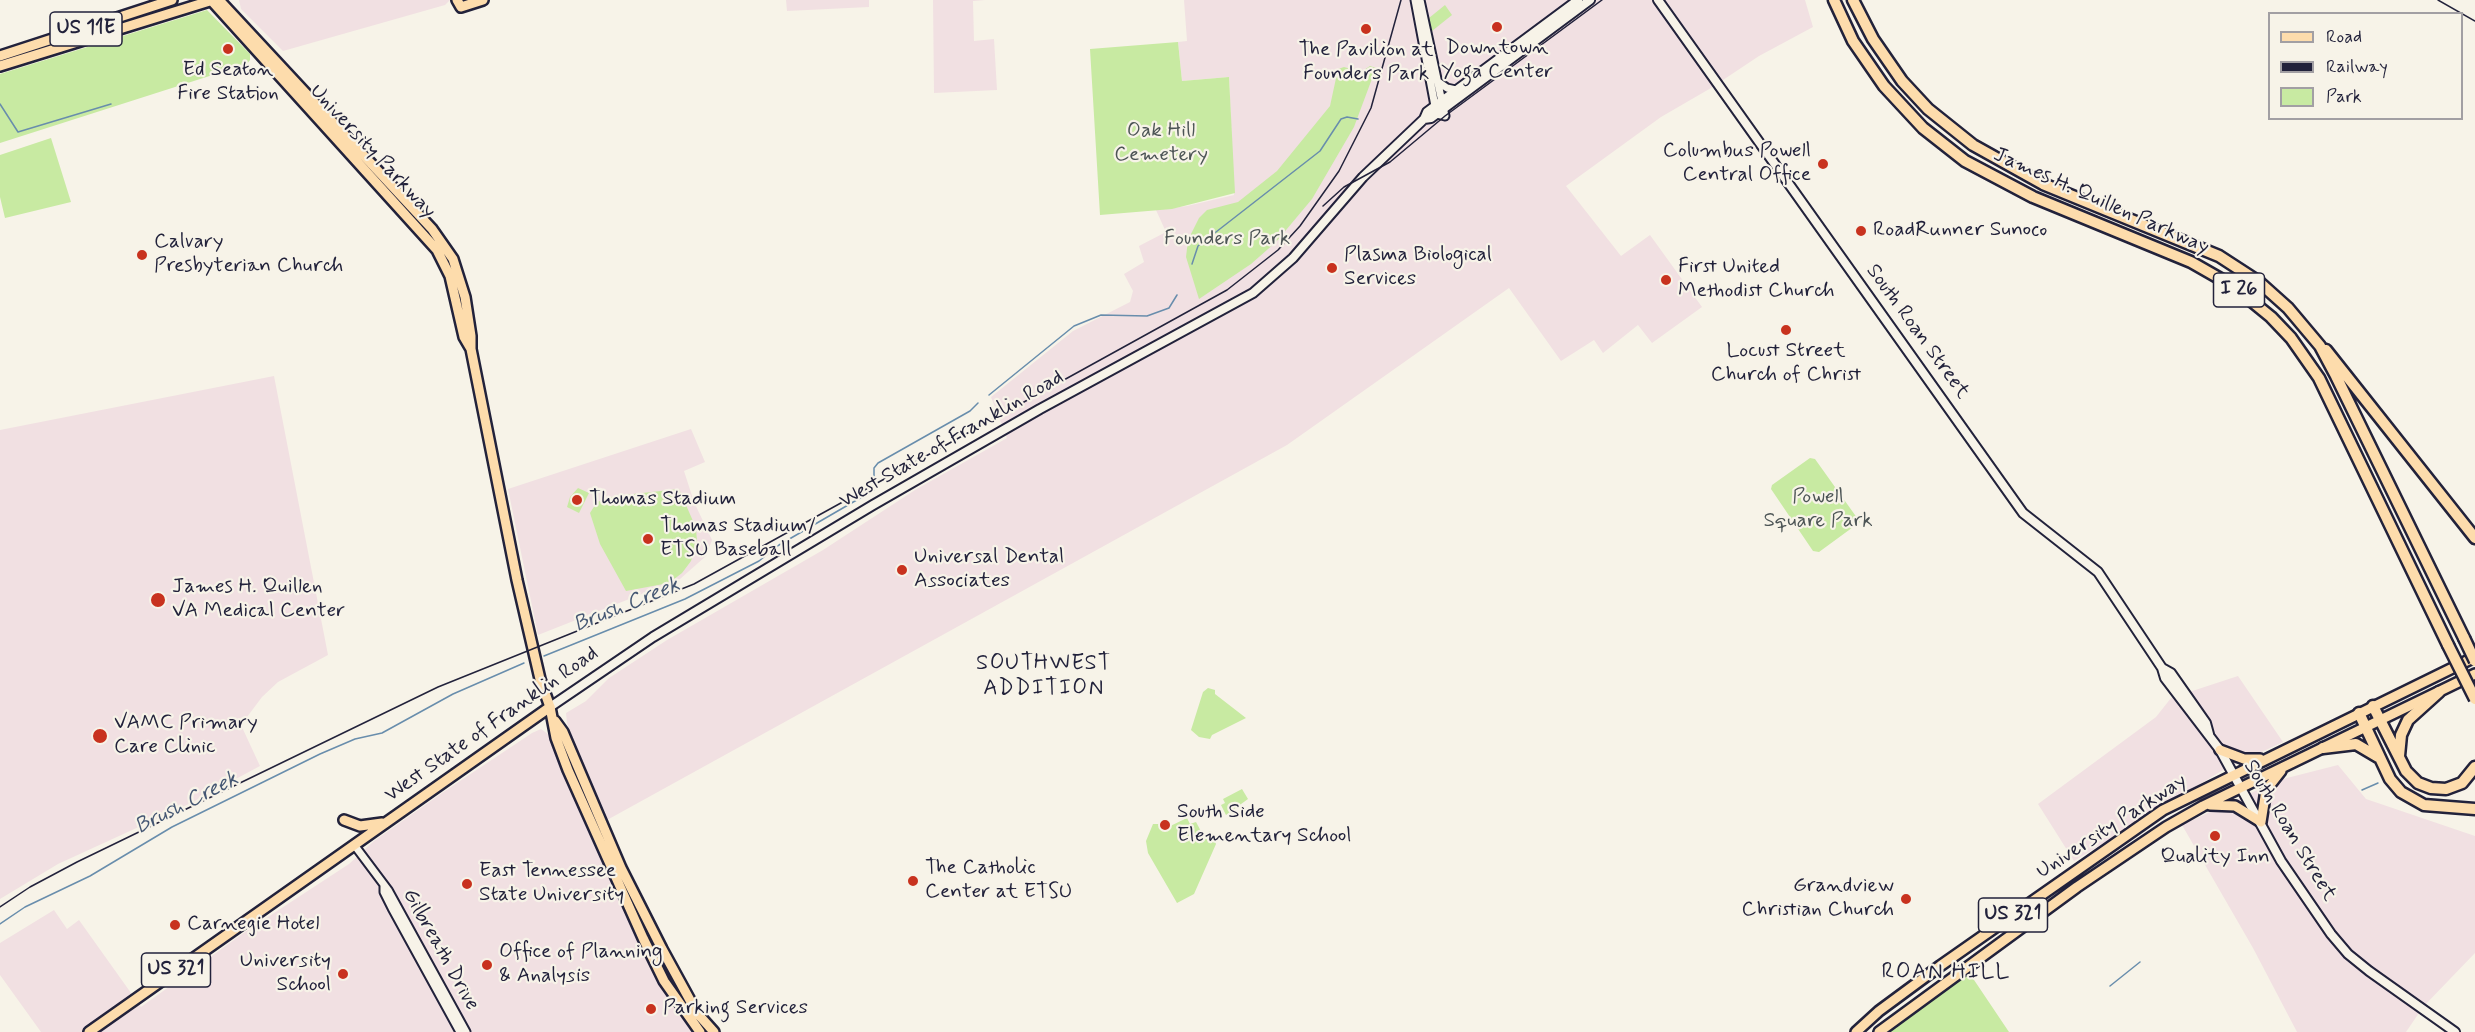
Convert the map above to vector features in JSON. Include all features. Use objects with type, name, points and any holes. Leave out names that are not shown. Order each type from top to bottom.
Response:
[{"type":"highway","name":"James H. Quillen Parkway","points":[[1834,0],[1853,41],[1872,70],[1901,106],[1944,145],[1983,172],[2033,197],[2191,262],[2233,286],[2271,317],[2291,338],[2319,378],[2475,700]]},
{"type":"highway","name":"James H. Quillen Parkway","points":[[1853,0],[1872,39],[1887,61],[1918,99],[1961,137],[2002,163],[2043,184],[2196,245],[2240,268],[2288,308],[2320,346],[2475,659]]},
{"type":"highway","points":[[2320,346],[2331,354],[2475,538]]},
{"type":"highway","points":[[2399,760],[2401,735],[2408,720],[2439,692]]},
{"type":"highway","points":[[2373,706],[2399,760],[2418,783],[2439,790],[2462,783],[2475,767]]},
{"type":"highway","points":[[2359,713],[2394,785],[2409,799],[2431,806],[2475,809]]},
{"type":"highway","points":[[2323,748],[2356,744],[2371,751],[2382,761]]},
{"type":"main road","name":"US 11E","points":[[0,56],[172,0]]},
{"type":"main road","name":"US 11E","points":[[0,66],[212,0]]},
{"type":"main road","name":"University Parkway","points":[[212,0],[437,250],[450,276],[464,337],[471,349]]},
{"type":"main road","name":"University Parkway","points":[[219,0],[277,60],[445,245],[457,268],[463,288],[471,349],[525,615],[540,679],[555,721],[556,738],[568,770],[664,981],[697,1029]]},
{"type":"main road","points":[[459,4],[483,0]]},
{"type":"main road","name":"West State of Franklin Road","points":[[1439,107],[1456,90],[1578,0]]},
{"type":"main road","name":"West State of Franklin Road","points":[[89,1032],[355,846],[382,823],[653,637],[1040,409],[1253,293],[1293,258],[1363,177],[1424,119],[1590,0]]},
{"type":"main road","name":"South Roan Street","points":[[1658,0],[2023,513],[2098,572],[2162,668],[2170,673],[2206,723],[2209,734],[2242,787],[2291,877],[2348,954],[2455,1032]]},
{"type":"main road","name":"University Parkway","points":[[1856,1032],[1879,1011],[2085,863],[2169,807],[2373,706],[2475,659]]},
{"type":"main road","name":"University Parkway","points":[[1879,1032],[2013,933],[2166,827],[2203,806],[2475,674]]},
{"type":"main road","name":"University Parkway","points":[[555,721],[564,732],[621,868],[662,949],[704,1022],[714,1032]]},
{"type":"main road","points":[[2220,750],[2244,759],[2265,759]]},
{"type":"main road","points":[[2203,806],[2222,804],[2235,806],[2261,822],[2266,790],[2284,767]]},
{"type":"main road","points":[[344,820],[360,826],[382,823]]},
{"type":"main road","points":[[2085,863],[2093,876]]},
{"type":"main road","points":[[2005,921],[2013,933]]},
{"type":"main road","points":[[652,955],[662,949]]},
{"type":"main road","points":[[697,1029],[704,1022]]},
{"type":"street","points":[[1414,0],[1439,107]]},
{"type":"street","points":[[1420,0],[1439,107]]},
{"type":"street","points":[[1436,80],[1447,88],[1456,90]]},
{"type":"street","name":"Gilbreath Drive","points":[[355,846],[384,885],[466,1032]]},
{"type":"street","name":"Gilbreath Drive","points":[[384,885],[384,892],[392,908],[460,1032]]},
{"type":"shaded area","points":[[239,0],[450,0],[445,5],[283,51],[241,9]]},
{"type":"shaded area","points":[[786,0],[869,0],[869,7],[787,11]]},
{"type":"shaded area","points":[[933,0],[985,0],[973,1],[974,41],[994,39],[997,90],[934,93]]},
{"type":"shaded area","points":[[1184,0],[1805,0],[1813,27],[1759,56],[1711,88],[1661,117],[1566,186],[1621,256],[1650,235],[1702,307],[1652,343],[1638,325],[1603,353],[1594,340],[1561,361],[1509,288],[1287,445],[607,820],[581,760],[567,723],[566,713],[586,701],[609,678],[667,640],[823,550],[915,490],[1007,438],[991,397],[1073,331],[1130,302],[1133,291],[1124,274],[1144,262],[1139,246],[1166,232],[1156,210],[1187,206],[1234,195],[1229,77],[1182,81],[1178,42],[1187,41]]},
{"type":"shaded area","name":"James H. Quillen VA Medical Center","points":[[274,376],[328,655],[278,682],[262,697],[241,725],[260,766],[191,803],[58,864],[0,899],[0,430]]},
{"type":"shaded area","name":"Thomas Stadium","points":[[691,429],[705,462],[684,471],[694,502],[712,540],[706,556],[680,579],[538,635],[508,489]]},
{"type":"shaded area","points":[[2238,676],[2283,742],[2223,770],[2074,861],[2038,804],[2156,717],[2171,698]]},
{"type":"shaded area","name":"East Tennessee State University","points":[[541,729],[548,734],[555,747],[681,1013],[695,1032],[41,1032],[0,975],[0,943],[54,910],[67,929],[79,920],[141,1007],[245,932],[349,864],[374,841],[442,793]]},
{"type":"shaded area","points":[[2338,765],[2366,799],[2475,836],[2475,953],[2423,1007],[2406,1032],[2297,1032],[2253,948],[2182,825],[2279,780]]},
{"type":"green space","points":[[1445,5],[1452,15],[1432,31],[1429,18]]},
{"type":"green space","points":[[207,10],[250,54],[247,64],[0,143],[0,74]]},
{"type":"green space","name":"Oak Hill Cemetery","points":[[1178,42],[1182,81],[1229,77],[1235,193],[1172,209],[1100,215],[1090,49]]},
{"type":"green space","name":"Founders Park","points":[[1370,66],[1376,68],[1354,127],[1312,199],[1276,242],[1251,264],[1199,299],[1186,257],[1188,240],[1199,218],[1207,210],[1238,202],[1277,171],[1330,106],[1338,69],[1344,67],[1361,72]]},
{"type":"green space","points":[[51,138],[71,202],[5,218],[0,197],[0,155]]},
{"type":"green space","name":"Powell Square Park","points":[[1810,458],[1815,459],[1860,522],[1819,552],[1813,551],[1771,489],[1772,485]]},
{"type":"green space","name":"Thomas Stadium","points":[[578,488],[589,493],[579,513],[567,507],[570,497]]},
{"type":"green space","name":"Thomas Stadium/ ETSU Baseball","points":[[679,489],[696,528],[697,542],[691,561],[682,573],[669,583],[626,591],[600,544],[590,513],[597,502],[615,496]]},
{"type":"green space","points":[[1208,688],[1215,690],[1215,694],[1246,718],[1212,735],[1210,739],[1199,737],[1191,730],[1203,692]]},
{"type":"green space","points":[[1242,789],[1248,799],[1226,815],[1221,805],[1225,803],[1223,799]]},
{"type":"green space","points":[[1187,818],[1190,824],[1196,822],[1203,835],[1210,831],[1216,844],[1194,894],[1177,903],[1148,853],[1146,841],[1153,824],[1161,824],[1164,829]]},
{"type":"green space","points":[[1968,971],[2009,1032],[1886,1032]]},
{"type":"waterway","points":[[0,104],[18,132],[111,104]]},
{"type":"waterway","name":"Brush Creek","points":[[1192,264],[1198,246],[1320,151],[1341,119],[1347,117],[1358,119]]},
{"type":"waterway","name":"Brush Creek","points":[[989,395],[1074,326],[1101,315],[1147,316],[1169,308],[1177,295]]},
{"type":"waterway","name":"Brush Creek","points":[[544,656],[685,599],[759,561],[779,545],[874,490],[874,468],[878,463],[970,411],[978,403]]},
{"type":"waterway","name":"Brush Creek","points":[[0,924],[25,907],[90,876],[172,827],[320,754],[355,739],[382,733],[453,694],[524,663]]},
{"type":"waterway","points":[[2362,790],[2378,783]]},
{"type":"waterway","points":[[2110,986],[2140,962]]},
{"type":"railway","points":[[0,907],[30,887],[77,862],[438,687],[694,584],[1227,290],[1278,250],[1300,226],[1339,171],[1371,108],[1401,0]]},
{"type":"railway","points":[[1323,206],[1344,187],[1390,162],[1445,116],[1602,0]]},
{"type":"railway","points":[[2438,0],[2459,12]]},
{"type":"railway","points":[[2463,14],[2475,21]]},
{"type":"place","name":"Downtown Yoga Center","points":[[1497,27]]},
{"type":"place","name":"The Pavilion at Founders Park","points":[[1366,29]]},
{"type":"place","name":"Ed Seaton Fire Station","points":[[228,49]]},
{"type":"place","name":"Columbus Powell Central Office","points":[[1823,164]]},
{"type":"place","name":"RoadRunner Sunoco","points":[[1861,231]]},
{"type":"place","name":"Calvary Presbyterian Church","points":[[142,255]]},
{"type":"place","name":"Plasma Biological Services","points":[[1332,268]]},
{"type":"place","name":"First United Methodist Church","points":[[1666,280]]},
{"type":"place","name":"Locust Street Church of Christ","points":[[1786,330]]},
{"type":"place","name":"Thomas Stadium","points":[[577,500]]},
{"type":"place","name":"Thomas Stadium/ ETSU Baseball","points":[[648,539]]},
{"type":"place","name":"Universal Dental Associates","points":[[902,570]]},
{"type":"place","name":"James H. Quillen VA Medical Center","points":[[158,600]]},
{"type":"place","name":"VAMC Primary Care Clinic","points":[[100,736]]},
{"type":"place","name":"South Side Elementary School","points":[[1165,825]]},
{"type":"place","name":"Quality Inn","points":[[2215,836]]},
{"type":"place","name":"The Catholic Center at ETSU","points":[[913,881]]},
{"type":"place","name":"East Tennessee State University","points":[[467,884]]},
{"type":"place","name":"Grandview Christian Church","points":[[1906,899]]},
{"type":"place","name":"Carnegie Hotel","points":[[175,925]]},
{"type":"place","name":"Office of Planning & Analysis","points":[[487,965]]},
{"type":"place","name":"University School","points":[[343,974]]},
{"type":"place","name":"Parking Services","points":[[651,1009]]},
{"type":"district","name":"SOUTHWEST ADDITION","points":[[1044,676]]},
{"type":"district","name":"ROAN HILL","points":[[1946,973]]}]
